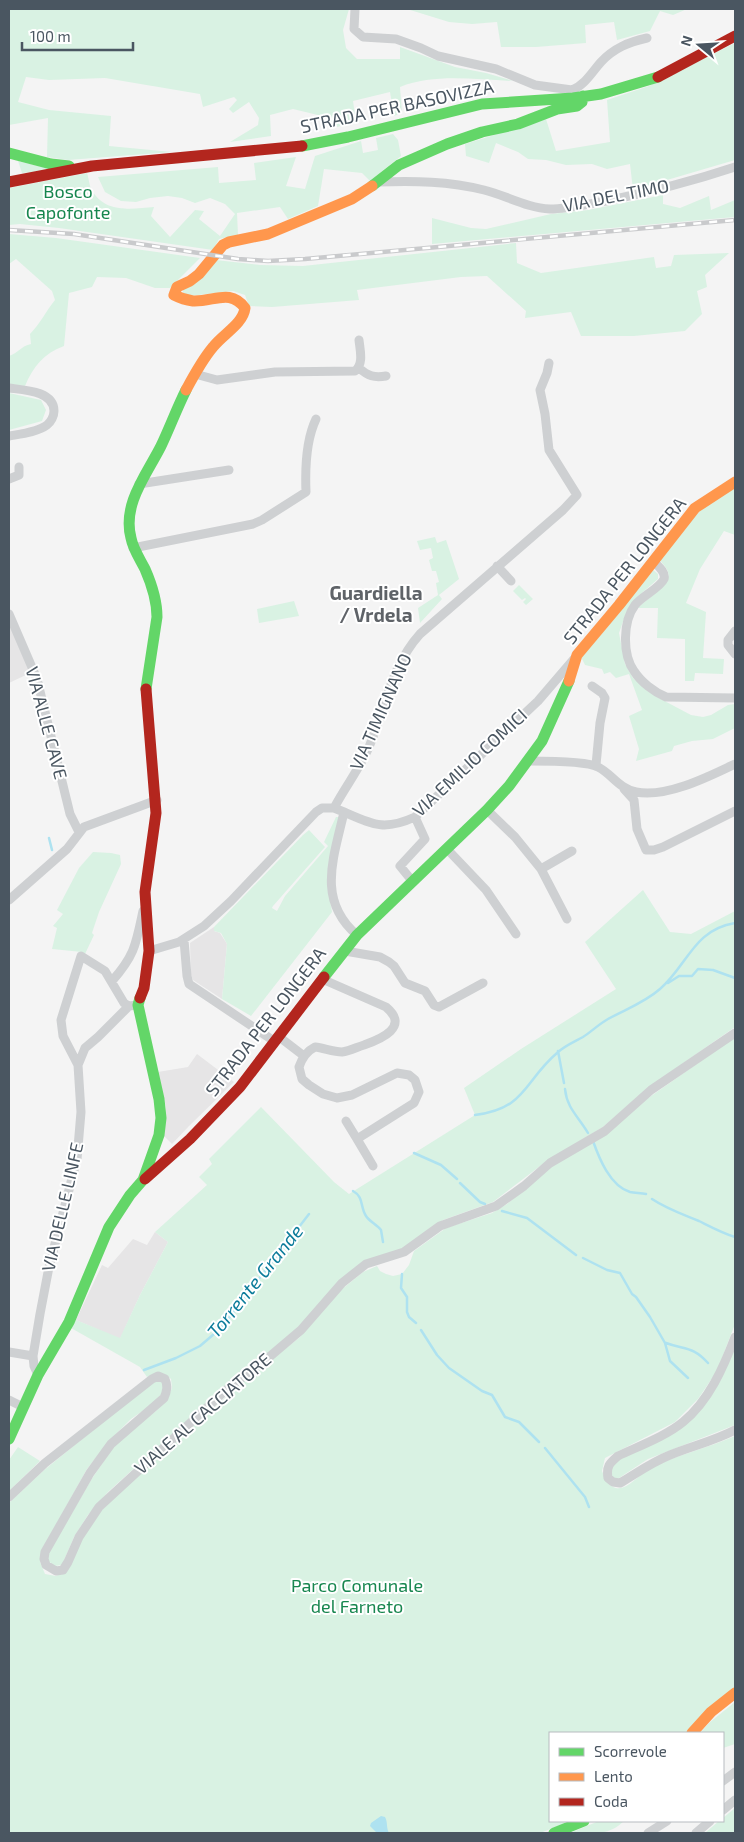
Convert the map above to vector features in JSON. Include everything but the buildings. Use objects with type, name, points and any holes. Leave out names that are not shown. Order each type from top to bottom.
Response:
[{"type":"street","points":[[112,981],[131,956],[135,946],[145,901],[155,830],[156,800],[146,686],[155,636],[157,606],[149,577],[133,548],[129,518],[139,484],[158,451],[181,399],[213,346],[244,315],[245,308],[237,297],[231,296],[203,301],[184,300],[174,295],[176,287],[197,276],[223,245],[235,240],[268,234],[352,198],[378,182],[399,165],[447,144],[482,132],[518,124],[557,109],[577,106],[582,102],[576,95],[535,85],[489,67],[446,59],[396,39],[363,37],[354,29],[355,9]]},
{"type":"street","name":"STRADA PER BASOVIZZA","points":[[11,181],[84,167],[295,147],[348,137],[482,104],[613,91],[657,77],[735,36]]},
{"type":"street","points":[[576,95],[578,88],[602,61],[619,47],[647,38]]},
{"type":"street","name":"STRADA PER BASOVIZZA","points":[[11,155],[51,164],[84,167]]},
{"type":"street","name":"VIA DEL TIMO","points":[[378,182],[416,180],[457,184],[493,192],[518,202],[549,209],[584,205],[664,189],[735,167]]},
{"type":"street","points":[[359,340],[361,363],[359,368]]},
{"type":"street","name":"VIA TIMIGNANO","points":[[334,808],[367,750],[392,680],[406,653],[420,634],[577,496],[549,450],[540,390],[548,373],[548,363]]},
{"type":"street","points":[[195,374],[217,380],[274,372],[355,370],[359,368]]},
{"type":"street","points":[[359,368],[376,378],[386,376]]},
{"type":"street","points":[[9,388],[45,396],[50,400],[54,412],[52,419],[47,425],[9,436]]},
{"type":"street","points":[[133,548],[253,524],[306,492],[309,446],[316,419]]},
{"type":"street","points":[[9,479],[19,475],[19,467]]},
{"type":"street","points":[[139,484],[229,470]]},
{"type":"street","name":"STRADA PER LONGERA","points":[[143,1180],[190,1139],[240,1087],[357,935],[488,810],[509,786],[542,741],[558,709],[577,655],[619,606],[695,508],[735,482]]},
{"type":"street","points":[[653,561],[664,573],[665,577],[662,583],[637,603],[631,611],[627,625],[629,662],[634,671],[658,694],[666,697],[735,698]]},
{"type":"street","points":[[497,566],[511,581]]},
{"type":"street","name":"VIA ALLE CAVE","points":[[9,614],[38,679],[70,814],[79,832]]},
{"type":"street","points":[[735,631],[728,640],[728,645],[735,654]]},
{"type":"street","name":"VIA EMILIO COMICI","points":[[344,812],[371,824],[386,826],[401,824],[416,817],[538,701],[577,655]]},
{"type":"street","points":[[592,686],[602,692],[605,698],[596,765]]},
{"type":"street","points":[[529,761],[596,765],[624,788],[634,800],[637,829],[646,850],[663,847],[735,811]]},
{"type":"street","points":[[624,788],[648,793],[660,791],[690,783],[735,764]]},
{"type":"street","points":[[9,900],[67,849],[79,832],[87,825],[156,800]]},
{"type":"street","points":[[149,951],[166,948],[184,940],[204,926],[231,902],[316,812],[322,808],[334,808],[344,812],[333,860],[331,890],[342,919],[357,935]]},
{"type":"street","points":[[488,810],[515,837],[541,869],[567,919]]},
{"type":"street","points":[[413,882],[400,866],[425,839],[416,817]]},
{"type":"street","points":[[447,848],[486,890],[516,934]]},
{"type":"street","points":[[541,869],[572,851]]},
{"type":"street","points":[[78,1065],[85,1048],[134,1005],[144,988],[149,951],[145,901]]},
{"type":"street","points":[[184,940],[187,976],[190,984],[304,1056]]},
{"type":"street","points":[[345,950],[380,957],[389,962],[394,966],[405,983],[425,991],[434,1005],[439,1007],[483,983]]},
{"type":"street","points":[[78,1065],[63,1036],[61,1020],[81,956],[101,967],[112,981],[124,1003],[134,1005]]},
{"type":"street","points":[[322,979],[386,1007],[393,1015],[395,1022],[389,1034],[384,1038],[342,1052],[315,1047],[304,1056],[299,1066],[302,1079],[314,1089],[331,1097],[344,1098],[397,1073],[409,1075],[415,1080],[419,1092],[414,1103],[357,1139]]},
{"type":"street","points":[[9,1439],[38,1375],[69,1322],[109,1227],[130,1195],[143,1180],[159,1135],[161,1118],[159,1099],[134,1005]]},
{"type":"street","name":"VIALE AL CACCIATORE","points":[[9,1497],[45,1463],[152,1379],[158,1376],[165,1379],[168,1384],[164,1398],[111,1444],[90,1473],[46,1552],[44,1559],[46,1566],[56,1571],[62,1570],[68,1562],[78,1537],[99,1508],[226,1390],[301,1330],[342,1282],[366,1264],[404,1252],[440,1226],[496,1206],[524,1186],[550,1163],[605,1131],[651,1090],[735,1033]]},
{"type":"street","name":"VIA DELLE LINFE","points":[[38,1375],[34,1366],[33,1356],[49,1267],[77,1159],[81,1096],[78,1065]]},
{"type":"street","points":[[346,1121],[373,1166]]},
{"type":"street","points":[[735,1336],[721,1371],[702,1401],[677,1426],[618,1456],[609,1463],[608,1478],[613,1482],[620,1483],[650,1464],[673,1453],[723,1437],[735,1430]]},
{"type":"street","points":[[9,1352],[33,1356]]},
{"type":"street","points":[[9,1400],[23,1407]]},
{"type":"street","points":[[693,1732],[711,1712],[735,1693]]},
{"type":"street","points":[[724,1780],[735,1772]]},
{"type":"street","points":[[724,1809],[735,1800]]},
{"type":"street","points":[[554,1833],[582,1822]]},
{"type":"street","points":[[648,1833],[666,1822]]},
{"type":"street","points":[[696,1833],[709,1822]]},
{"type":"shaded area","points":[[11,628],[30,673],[9,683],[9,629]]},
{"type":"shaded area","points":[[214,927],[214,931],[220,933],[227,944],[222,999],[193,980],[191,975],[190,943]]},
{"type":"shaded area","points":[[197,1054],[234,1082],[172,1144],[164,1136],[166,1107],[158,1072],[188,1067]]},
{"type":"shaded area","points":[[155,1232],[168,1242],[140,1295],[120,1339],[76,1320],[102,1265],[108,1268],[133,1239],[147,1245]]},
{"type":"green space","points":[[9,9],[349,9],[343,30],[346,48],[357,59],[400,59],[400,47],[455,67],[513,81],[456,78],[413,83],[400,87],[402,113],[394,116],[390,92],[353,101],[356,122],[337,127],[334,122],[328,122],[326,117],[293,109],[270,115],[271,136],[230,142],[258,125],[259,118],[249,102],[233,113],[229,109],[237,100],[234,97],[203,107],[200,94],[105,78],[49,80],[26,77],[18,102],[49,110],[111,116],[109,146],[172,152],[68,160],[47,157],[48,118],[9,125]]},
{"type":"green space","points":[[407,9],[687,9],[673,15],[660,11],[650,31],[617,40],[614,22],[585,25],[586,43],[536,47],[501,47],[497,22],[472,24],[449,22]]},
{"type":"green space","points":[[735,43],[735,160],[633,190],[630,164],[607,169],[592,164],[566,165],[546,160],[528,159],[518,152],[496,143],[489,163],[466,156],[465,144],[546,119],[556,151],[610,142],[607,100],[649,86]]},
{"type":"green space","name":"Bosco Capofonte","points":[[393,134],[398,140],[401,156],[370,181],[362,173],[324,169],[318,206],[288,219],[280,207],[237,213],[238,235],[219,239],[213,250],[59,228],[20,224],[9,225],[9,188],[87,173],[92,190],[98,199],[112,207],[128,209],[154,207],[151,216],[170,237],[195,210],[204,211],[199,219],[220,236],[235,214],[225,204],[210,198],[195,203],[182,198],[168,196],[136,202],[121,201],[105,192],[98,177],[218,167],[219,183],[256,180],[254,163],[296,157],[286,186],[305,189],[315,156],[361,141],[363,153],[378,150],[376,138]]},
{"type":"green space","points":[[18,161],[54,170],[22,173]]},
{"type":"green space","points":[[663,195],[663,204],[680,208],[709,196],[711,210],[735,200],[735,217],[432,244],[432,218],[471,228],[486,229],[551,214],[588,210]]},
{"type":"green space","name":"Bosco Capofonte","points":[[9,234],[56,238],[200,258],[170,288],[155,288],[126,278],[97,277],[92,287],[69,293],[64,346],[40,362],[25,386],[9,384],[9,356],[31,344],[30,334],[55,300],[52,291],[16,259],[9,264]]},
{"type":"green space","points":[[516,243],[517,263],[541,273],[654,257],[656,268],[671,266],[674,255],[729,253],[705,275],[707,287],[697,291],[702,314],[685,331],[634,336],[581,336],[571,312],[525,318],[526,311],[487,276],[461,277],[357,290],[359,300],[272,307],[249,306],[245,295],[233,291],[190,296],[183,293],[183,288],[216,260],[260,265],[303,266]]},
{"type":"green space","points":[[9,393],[41,400],[46,410],[42,421],[9,430]]},
{"type":"green space","points":[[735,486],[735,535],[724,531],[700,569],[686,603],[706,612],[703,658],[724,659],[723,674],[695,673],[694,681],[685,681],[685,639],[657,638],[658,608],[638,608],[658,592],[666,582],[668,572],[659,559],[703,507]]},
{"type":"green space","points":[[435,537],[437,543],[446,540],[459,579],[439,595],[442,599],[420,623],[418,608],[438,595],[436,583],[439,582],[436,571],[432,571],[429,560],[433,558],[431,548],[420,550],[417,541]]},
{"type":"green space","points":[[652,569],[658,574],[658,579],[636,598],[626,613],[619,633],[625,664],[633,678],[657,697],[691,715],[703,717],[711,715],[728,705],[735,704],[735,728],[713,739],[692,741],[674,746],[672,751],[636,761],[639,749],[629,716],[642,710],[629,674],[616,678],[610,672],[604,674],[602,669],[585,665],[581,657]]},
{"type":"green space","points":[[519,585],[533,599],[526,605],[523,602],[526,599],[522,600],[513,591]]},
{"type":"green space","points":[[294,601],[299,616],[259,623],[257,609]]},
{"type":"green space","points":[[336,817],[339,817],[329,863],[328,889],[332,912],[251,1016],[222,999],[227,944],[221,933],[214,931],[214,927],[309,830],[325,847],[273,906],[272,908],[277,911],[285,896],[328,846],[324,842]]},
{"type":"green space","points":[[93,852],[120,855],[121,864],[99,912],[92,933],[94,935],[85,954],[82,952],[52,949],[57,928],[53,926],[63,914],[57,910],[79,868]]},
{"type":"green space","points":[[643,890],[670,932],[691,934],[735,911],[735,1027],[649,1087],[603,1127],[548,1160],[493,1202],[443,1220],[404,1248],[339,1281],[302,1324],[226,1385],[108,1492],[88,1515],[74,1537],[62,1565],[55,1566],[48,1561],[48,1554],[91,1480],[114,1446],[133,1428],[156,1411],[167,1399],[172,1388],[171,1379],[165,1375],[157,1373],[147,1377],[140,1367],[71,1328],[76,1320],[120,1338],[168,1242],[155,1232],[207,1185],[199,1177],[212,1164],[209,1159],[261,1107],[334,1182],[349,1194],[475,1115],[464,1088],[521,1049],[616,989],[585,942]]},
{"type":"green space","name":"Parco Comunale del Farneto","points":[[735,1037],[735,1324],[717,1371],[698,1399],[675,1422],[605,1458],[602,1471],[611,1485],[616,1488],[624,1487],[657,1465],[735,1436],[735,1688],[688,1732],[549,1732],[549,1822],[568,1822],[540,1833],[9,1833],[9,1503],[43,1471],[152,1382],[162,1382],[164,1390],[157,1401],[131,1419],[109,1441],[87,1469],[43,1548],[40,1562],[45,1574],[56,1576],[65,1572],[85,1533],[98,1514],[122,1490],[245,1380],[299,1338],[341,1290],[363,1272],[377,1266],[380,1271],[386,1274],[393,1276],[402,1274],[409,1265],[414,1251],[446,1228],[492,1213],[507,1204],[553,1165]]},
{"type":"green space","points":[[735,1346],[735,1425],[648,1459],[616,1480],[611,1475],[612,1466],[619,1460],[679,1428]]},
{"type":"green space","points":[[18,1447],[40,1461],[9,1491],[9,1460]]},
{"type":"green space","points":[[735,1702],[735,1744],[724,1748],[724,1732],[701,1732]]},
{"type":"green space","points":[[735,1808],[735,1833],[705,1833],[718,1822],[724,1822],[724,1817]]},
{"type":"green space","points":[[597,1822],[623,1822],[612,1830],[605,1832],[570,1833]]},
{"type":"water","points":[[381,1816],[386,1819],[389,1833],[377,1833],[370,1826],[371,1823]]},
{"type":"waterway","points":[[49,838],[52,850]]},
{"type":"waterway","name":"Torrente Grande","points":[[475,1115],[492,1112],[505,1107],[515,1100],[546,1063],[566,1046],[583,1037],[601,1023],[654,994],[670,980],[692,950],[709,933],[735,923]]},
{"type":"waterway","points":[[668,983],[679,976],[692,976],[698,969],[713,970],[735,978]]},
{"type":"waterway","points":[[558,1051],[564,1083]]},
{"type":"waterway","points":[[565,1089],[568,1102],[588,1133]]},
{"type":"waterway","points":[[593,1141],[598,1155],[611,1178],[623,1189],[646,1194]]},
{"type":"waterway","points":[[414,1153],[441,1165],[457,1179]]},
{"type":"waterway","points":[[460,1183],[480,1202],[485,1204]]},
{"type":"waterway","points":[[353,1191],[359,1196],[366,1216],[381,1230],[383,1242]]},
{"type":"waterway","points":[[652,1199],[669,1209],[735,1237]]},
{"type":"waterway","points":[[502,1211],[527,1218],[576,1255]]},
{"type":"waterway","name":"Torrente Grande","points":[[144,1370],[176,1358],[200,1346],[221,1328],[309,1214]]},
{"type":"waterway","points":[[583,1258],[607,1270],[620,1273],[665,1343],[670,1361],[688,1378]]},
{"type":"waterway","points":[[402,1274],[401,1288],[407,1297],[407,1312],[409,1317],[416,1323]]},
{"type":"waterway","points":[[421,1330],[437,1355],[449,1368],[482,1391],[492,1395],[505,1417],[519,1422],[539,1442]]},
{"type":"waterway","points":[[666,1343],[693,1351],[708,1363]]},
{"type":"waterway","points":[[545,1448],[585,1497],[589,1507]]},
{"type":"railway","points":[[9,230],[74,234],[238,259],[268,261],[735,220]]},
{"type":"traffic: fast","points":[[302,146],[348,137],[482,104],[573,98],[601,94],[658,77]]},
{"type":"traffic: fast","points":[[372,186],[399,165],[447,144],[482,132],[518,124],[557,109],[577,106],[582,102],[583,96]]},
{"type":"traffic: fast","points":[[9,153],[51,164],[69,166]]},
{"type":"traffic: fast","points":[[146,689],[157,611],[150,581],[132,542],[129,525],[130,513],[137,490],[161,446],[186,390]]},
{"type":"traffic: fast","points":[[324,977],[357,935],[487,810],[509,786],[542,741],[569,681]]},
{"type":"traffic: fast","points":[[9,1439],[38,1375],[69,1322],[109,1227],[130,1195],[143,1180],[159,1135],[161,1118],[159,1099],[138,1005],[140,998]]},
{"type":"traffic: fast","points":[[554,1833],[582,1822]]},
{"type":"traffic: slow","points":[[186,390],[205,357],[217,342],[237,324],[245,308],[239,302],[227,297],[201,301],[183,299],[174,295],[177,287],[199,274],[223,245],[268,234],[352,199],[372,186]]},
{"type":"traffic: slow","points":[[569,681],[577,655],[695,508],[735,482]]},
{"type":"traffic: slow","points":[[693,1732],[711,1712],[735,1693]]},
{"type":"traffic: jam","points":[[658,77],[735,36]]},
{"type":"traffic: jam","points":[[9,182],[92,166],[302,146]]},
{"type":"traffic: jam","points":[[140,998],[144,988],[149,951],[145,892],[156,813],[146,689]]},
{"type":"traffic: jam","points":[[145,1179],[190,1139],[240,1087],[324,977]]},
{"type":"district","name":"Guardiella / Vrdela","points":[[376,604]]}]
